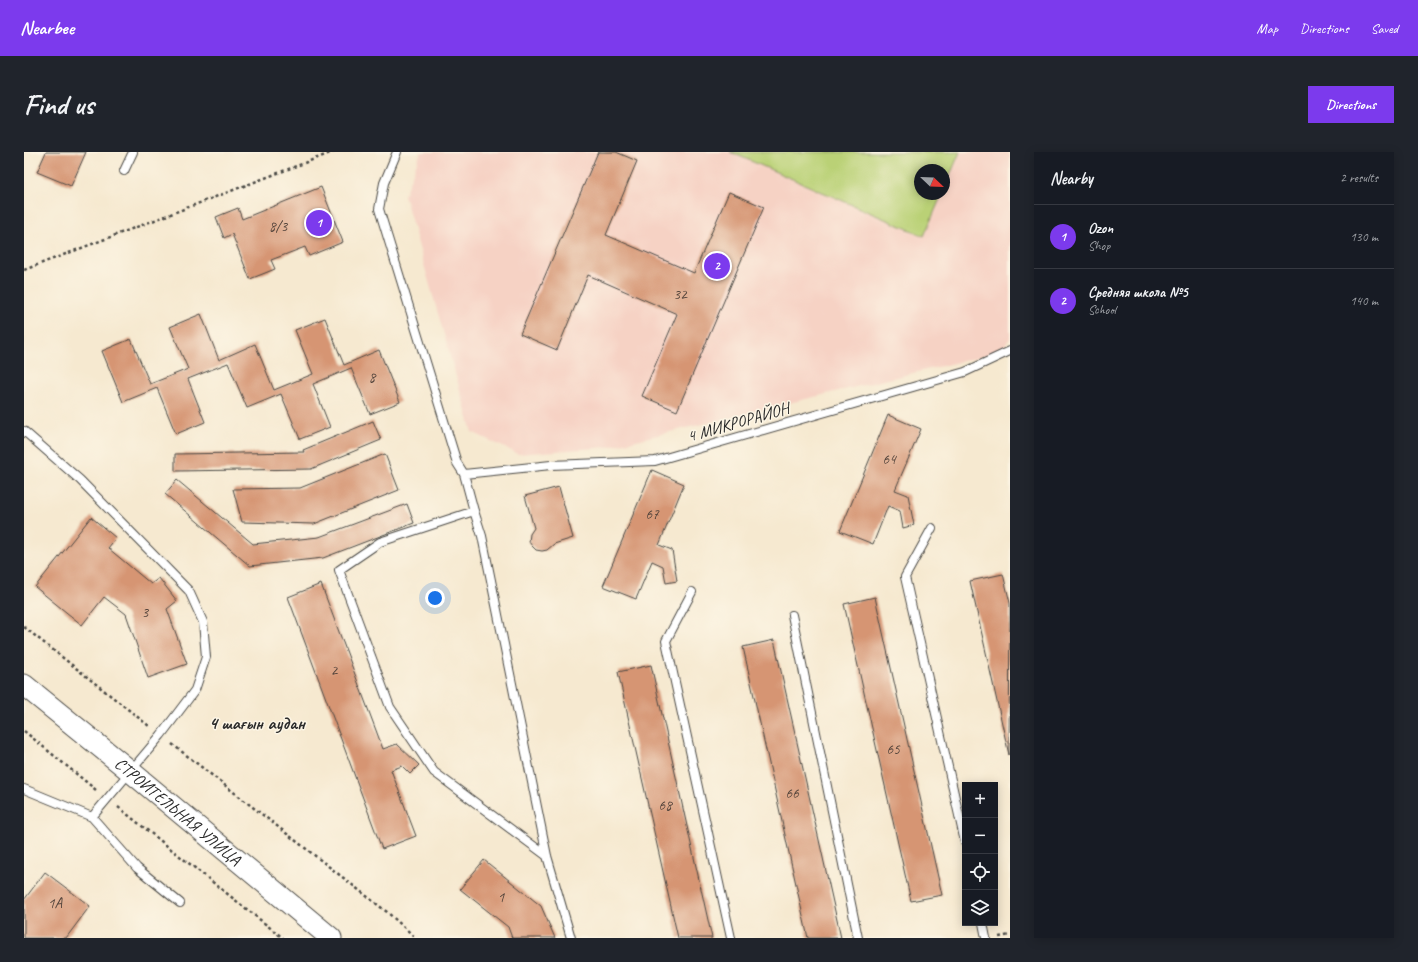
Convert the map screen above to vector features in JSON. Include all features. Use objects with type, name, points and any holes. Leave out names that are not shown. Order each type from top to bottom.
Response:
[{"type":"street","name":"СТРОИТЕЛЬНАЯ УЛИЦА","points":[[24,685],[332,938]]},
{"type":"lane","points":[[124,171],[133,152]]},
{"type":"lane","points":[[397,152],[384,183],[379,209],[457,463],[464,474],[482,536],[547,856],[571,938]]},
{"type":"lane","name":"4 МИКРОРАЙОН","points":[[464,474],[551,466],[655,461],[965,372],[1010,351]]},
{"type":"lane","points":[[24,431],[80,480],[189,591],[203,622],[206,657],[195,690],[161,735],[92,817]]},
{"type":"lane","points":[[474,511],[380,542],[339,570],[390,707],[434,772],[547,856]]},
{"type":"lane","points":[[932,528],[906,577],[962,829]]},
{"type":"lane","points":[[692,592],[666,641],[731,938]]},
{"type":"lane","points":[[792,615],[858,938]]},
{"type":"lane","points":[[24,789],[92,817],[137,868],[180,903]]},
{"type":"lane","points":[[984,926],[986,938]]},
{"type":"path","points":[[24,270],[333,152]]},
{"type":"path","points":[[24,627],[387,912],[416,938]]},
{"type":"path","points":[[24,731],[284,938]]},
{"type":"path","points":[[995,938],[1010,935]]},
{"type":"shaded area","points":[[421,152],[1008,152],[1010,156],[1010,338],[1000,352],[608,447],[518,454],[472,432],[404,195]]},
{"type":"green space","points":[[730,152],[960,152],[950,175],[950,164],[914,164],[914,200],[939,200],[924,236]]},
{"type":"building","points":[[46,152],[86,152],[71,186],[37,172]]},
{"type":"building","points":[[598,152],[616,152],[637,161],[606,235],[694,273],[729,192],[764,207],[677,411],[642,396],[677,314],[588,275],[557,350],[520,334]]},
{"type":"building","points":[[321,187],[343,242],[309,256],[305,247],[271,260],[275,269],[250,279],[232,234],[224,238],[216,217],[238,208],[242,219]]},
{"type":"building","points":[[201,314],[219,360],[255,344],[274,390],[313,374],[295,330],[325,318],[344,365],[379,350],[400,402],[370,414],[351,368],[313,384],[330,427],[300,439],[281,394],[247,408],[228,363],[188,379],[205,422],[176,434],[157,388],[123,402],[102,351],[131,339],[150,384],[188,369],[170,327]]},
{"type":"building","points":[[888,415],[921,429],[895,490],[908,495],[914,525],[903,528],[900,511],[888,506],[873,544],[840,531]]},
{"type":"building","points":[[373,421],[381,440],[311,469],[175,471],[175,454],[304,452],[303,450]]},
{"type":"building","points":[[385,454],[399,490],[314,524],[242,522],[233,489],[300,488]]},
{"type":"building","points":[[652,470],[684,484],[659,545],[672,550],[677,581],[666,583],[663,566],[652,561],[636,599],[603,586]]},
{"type":"building","points":[[177,480],[253,544],[319,537],[407,504],[414,523],[323,558],[250,566],[165,494]]},
{"type":"building","points":[[559,487],[573,538],[554,544],[547,550],[536,550],[529,542],[530,534],[534,528],[525,496]]},
{"type":"building","points":[[91,517],[116,538],[108,548],[151,584],[159,578],[177,601],[167,609],[187,664],[148,678],[126,614],[104,597],[82,625],[35,587]]},
{"type":"building","points":[[1003,574],[1010,603],[1009,755],[970,581]]},
{"type":"building","points":[[321,584],[383,749],[397,744],[419,765],[410,774],[402,766],[391,770],[416,836],[382,849],[288,597]]},
{"type":"building","points":[[875,597],[942,895],[911,901],[844,604]]},
{"type":"building","points":[[774,640],[841,938],[808,938],[743,647]]},
{"type":"building","points":[[651,665],[712,938],[678,938],[618,672]]},
{"type":"building","points":[[484,860],[541,906],[555,938],[512,938],[508,927],[460,889]]},
{"type":"building","points":[[45,872],[90,906],[66,938],[24,938],[24,900]]},
{"type":"place","name":"Ozon","points":[[319,223]]},
{"type":"place","name":"Средняя школа №5","points":[[717,266]]},
{"type":"district","name":"4 шағын аудан","points":[[257,723]]}]
